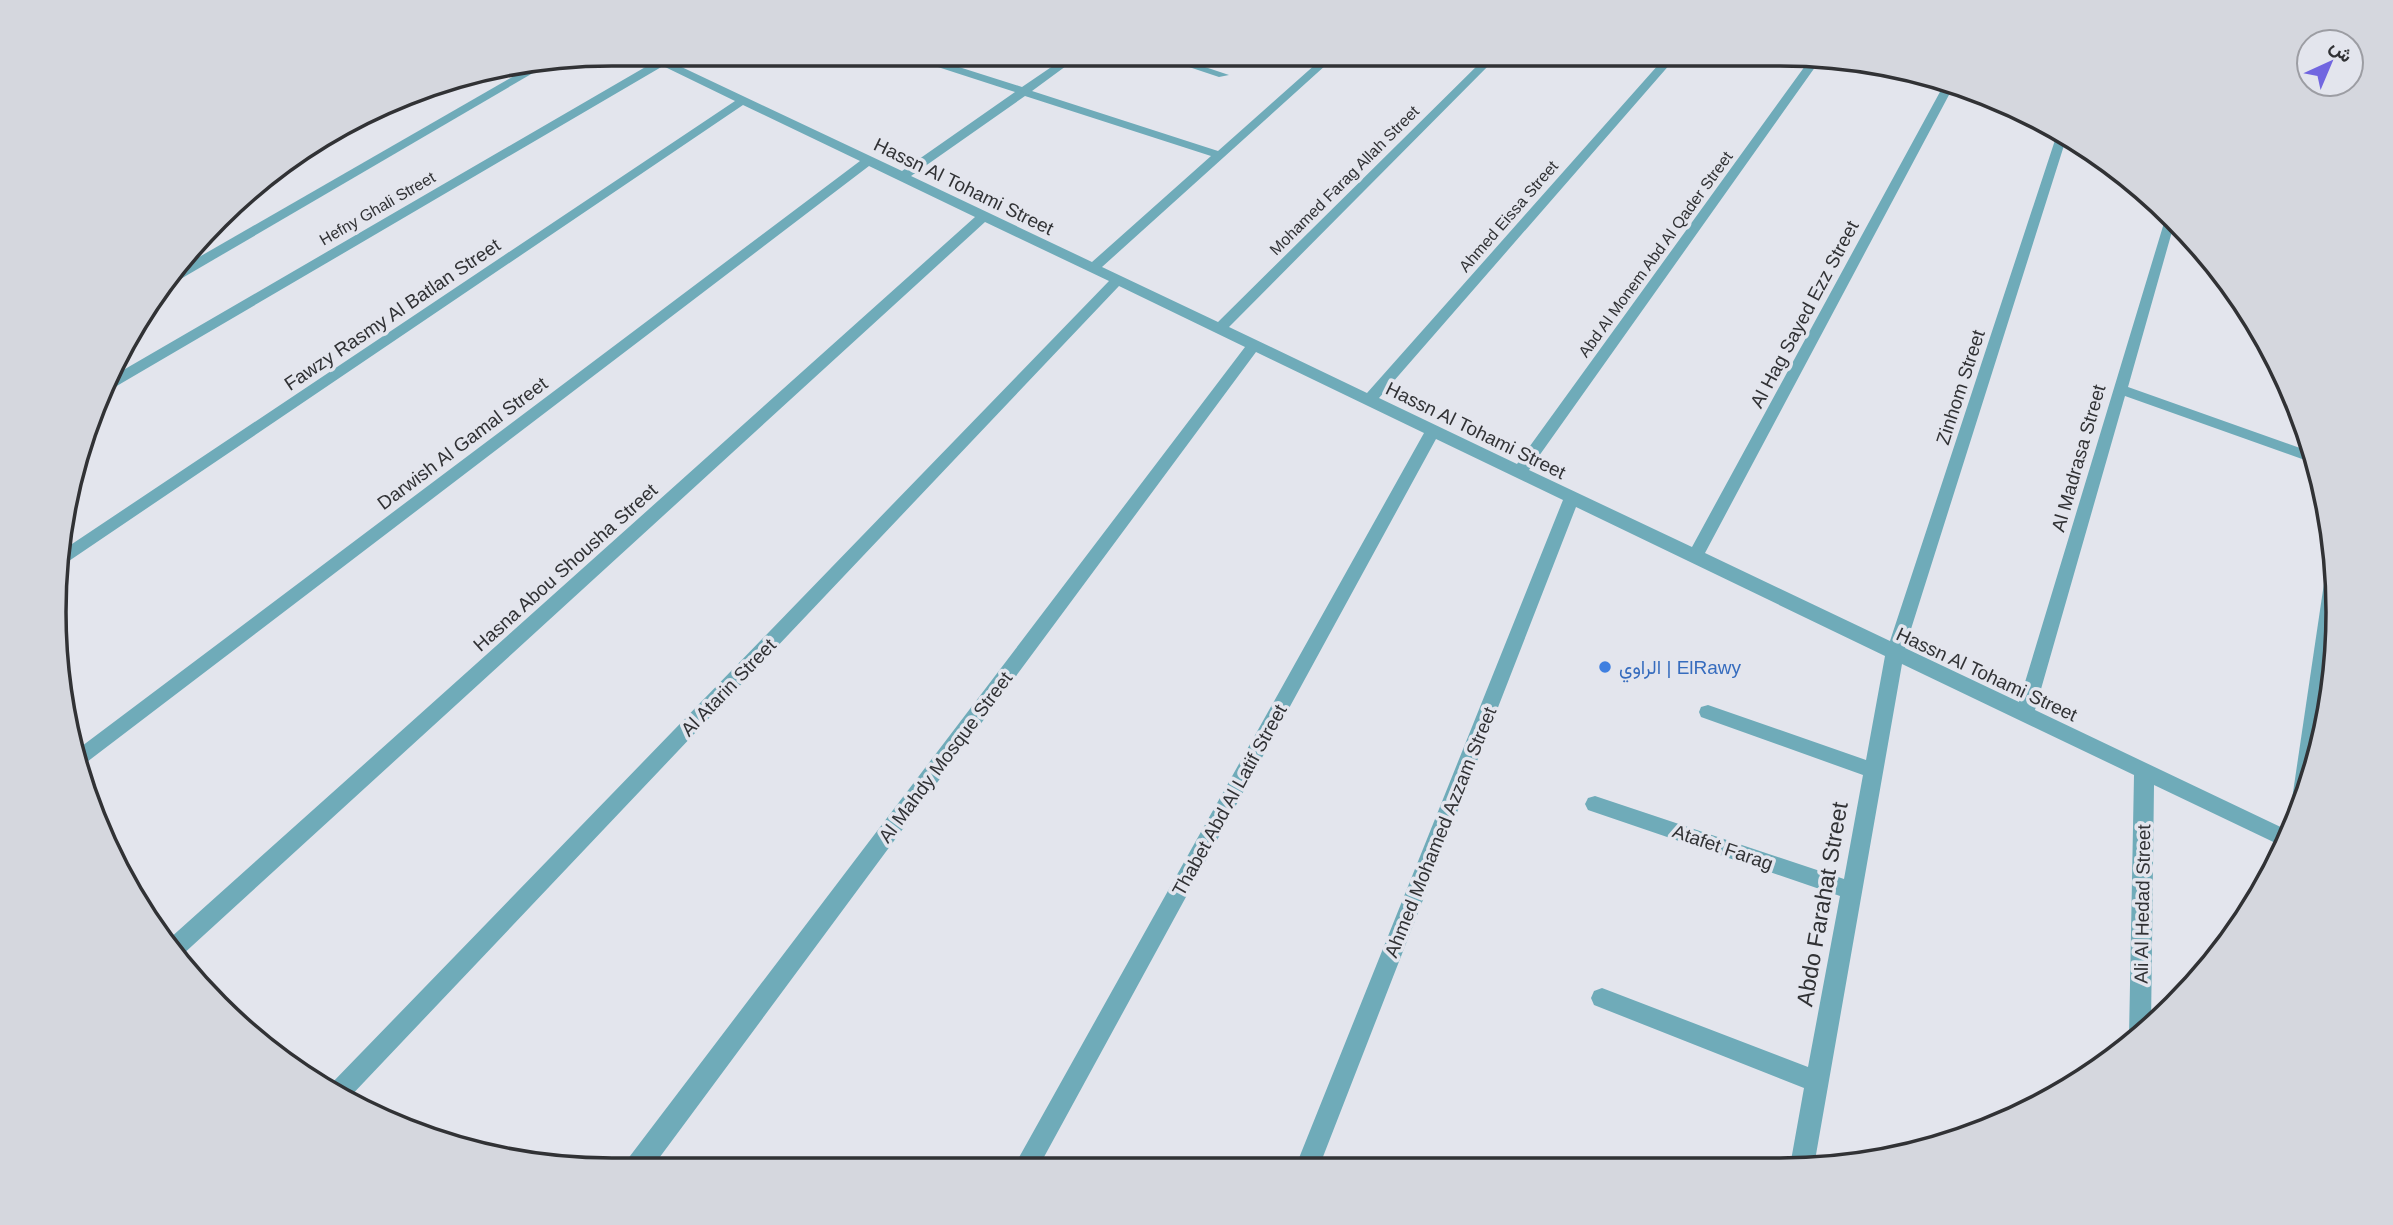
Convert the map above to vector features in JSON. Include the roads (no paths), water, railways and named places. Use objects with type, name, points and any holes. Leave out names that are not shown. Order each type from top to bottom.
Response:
[{"type":"street","name":"Hefny Ghali Street","points":[[120,378],[655,66]]},
{"type":"street","name":"Hassn Al Tohami Street","points":[[683,66],[742,101],[2278,835]]},
{"type":"street","points":[[947,66],[1219,155]]},
{"type":"street","points":[[901,177],[1060,66]]},
{"type":"street","points":[[1194,66],[1223,75]]},
{"type":"street","points":[[1093,268],[1320,66]]},
{"type":"street","name":"Mohamed Farag Allah Street","points":[[1219,329],[1483,66]]},
{"type":"street","name":"Ahmed Eissa Street","points":[[1369,400],[1663,66]]},
{"type":"street","name":"Abd Al Monem Abd Al Qader Street","points":[[1519,472],[1810,68]]},
{"type":"street","points":[[188,269],[527,73]]},
{"type":"street","name":"Al Hag Sayed Ezz Street","points":[[1695,556],[1945,92]]},
{"type":"street","name":"Fawzy Rasmy Al Batlan Street","points":[[70,554],[742,101]]},
{"type":"street","name":"Zinhom Street","points":[[1895,652],[2059,143]]},
{"type":"street","name":"Darwish Al Gamal Street","points":[[85,755],[868,161]]},
{"type":"street","name":"Hasna Abou Shousha Street","points":[[179,945],[983,217]]},
{"type":"street","name":"Al Madrasa Street","points":[[2025,712],[2167,226]]},
{"type":"street","name":"Al Atarin Street","points":[[343,1087],[1118,280]]},
{"type":"street","name":"Al Mahdy Mosque Street","points":[[644,1158],[1254,345]]},
{"type":"street","points":[[2120,389],[2303,455]]},
{"type":"street","name":"Thabet Abd Al Latif Street","points":[[1031,1158],[1433,431]]},
{"type":"street","name":"Ahmed Mohamed Azzam Street","points":[[1311,1158],[1572,497]]},
{"type":"street","points":[[2309,751],[2325,631]]},
{"type":"street","name":"Abdo Farahat Street","points":[[1804,1157],[1895,652]]},
{"type":"street","points":[[1708,712],[1873,771]]},
{"type":"street","name":"Ali Al Hedad Street","points":[[2140,1024],[2144,771]]},
{"type":"street","name":"Atafet Farag","points":[[1595,804],[1852,891]]},
{"type":"street","points":[[1602,998],[1817,1082]]},
{"type":"place","name":"الراوي | ElRawy","points":[[1605,667]]}]
